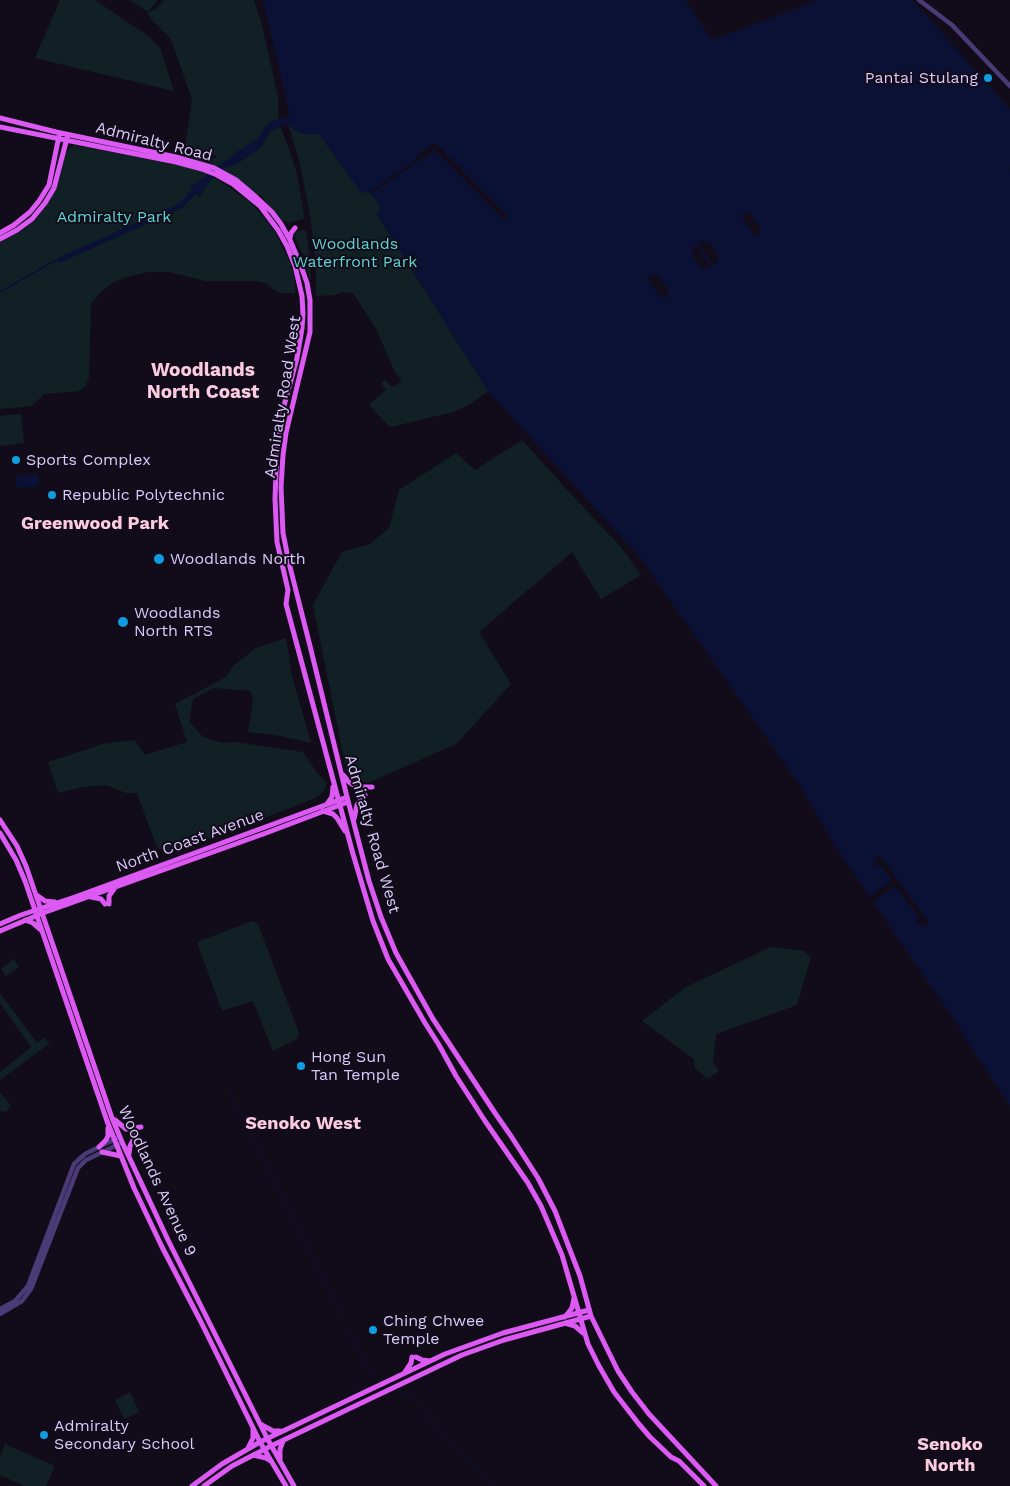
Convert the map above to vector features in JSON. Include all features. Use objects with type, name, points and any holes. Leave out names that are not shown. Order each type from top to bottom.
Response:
[{"type":"main road","name":"Admiralty Road","points":[[0,118],[67,137],[204,164],[219,174],[236,180],[272,212],[281,228]]},
{"type":"main road","name":"Admiralty Road","points":[[0,127],[30,134],[59,135]]},
{"type":"main road","points":[[0,233],[14,225],[40,201],[49,184],[59,135]]},
{"type":"main road","points":[[0,239],[32,219],[45,203],[54,188],[67,137]]},
{"type":"main road","name":"Admiralty Road West","points":[[281,228],[290,240],[302,266],[310,300],[310,332],[286,433],[281,497],[283,533],[287,557],[347,799],[381,917],[396,953],[434,1020],[538,1178],[555,1211],[577,1268],[590,1313],[612,1359],[632,1392],[677,1445],[716,1486]]},
{"type":"main road","name":"Admiralty Road West","points":[[281,228],[292,257],[302,296],[302,328],[297,358],[292,364],[279,431],[275,474],[277,542],[288,590],[286,604],[333,782],[373,922],[388,959],[427,1027],[440,1045],[456,1076],[528,1183],[541,1206],[562,1255],[588,1344],[614,1392],[650,1437],[679,1461],[704,1486]]},
{"type":"main road","points":[[290,240],[291,233],[295,228]]},
{"type":"main road","points":[[292,364],[302,361]]},
{"type":"main road","points":[[292,364],[300,371]]},
{"type":"main road","points":[[302,660],[305,664],[311,661],[310,646]]},
{"type":"main road","points":[[306,677],[307,668],[314,668],[317,672]]},
{"type":"main road","points":[[341,773],[349,782],[356,786],[372,786]]},
{"type":"main road","points":[[326,804],[332,797],[333,782]]},
{"type":"main road","points":[[354,823],[357,805],[365,795]]},
{"type":"main road","name":"North Coast Avenue","points":[[57,905],[91,897],[266,834],[323,812],[347,799]]},
{"type":"main road","name":"North Coast Avenue","points":[[23,918],[326,804],[339,803]]},
{"type":"main road","points":[[323,812],[333,814],[348,836]]},
{"type":"main road","name":"Woodlands Avenue 9","points":[[0,820],[24,860],[112,1118],[121,1139],[168,1240],[271,1446],[294,1486]]},
{"type":"main road","name":"Woodlands Avenue 9","points":[[0,833],[16,860],[29,893],[107,1121],[121,1156],[162,1247],[260,1442],[286,1486]]},
{"type":"main road","points":[[91,897],[101,899],[107,904],[110,893],[116,887]]},
{"type":"main road","points":[[0,931],[23,918],[28,905],[29,893]]},
{"type":"main road","points":[[37,895],[46,902],[57,905],[50,915],[49,931]]},
{"type":"main road","points":[[0,924],[23,918],[33,923],[42,931]]},
{"type":"main road","points":[[427,1027],[435,1025],[434,1020]]},
{"type":"main road","points":[[440,1045],[441,1040],[446,1039]]},
{"type":"main road","points":[[112,1118],[126,1129],[140,1128]]},
{"type":"main road","points":[[107,1121],[108,1136],[100,1149],[121,1156]]},
{"type":"main road","points":[[129,1156],[130,1146],[135,1136]]},
{"type":"main road","points":[[204,1486],[232,1466],[253,1455],[421,1373],[462,1355],[564,1320],[572,1308],[574,1295]]},
{"type":"main road","points":[[192,1486],[222,1464],[267,1438],[445,1354],[502,1333],[590,1313]]},
{"type":"main road","points":[[564,1320],[575,1326],[585,1336]]},
{"type":"main road","points":[[405,1372],[414,1357],[430,1361]]},
{"type":"main road","points":[[260,1424],[273,1431],[283,1431]]},
{"type":"main road","points":[[248,1449],[253,1438],[253,1426]]},
{"type":"main road","points":[[281,1463],[280,1449],[285,1439]]},
{"type":"main road","points":[[253,1455],[266,1458],[272,1462]]},
{"type":"street","points":[[919,0],[952,25],[969,41],[1010,86]]},
{"type":"street","points":[[0,1310],[15,1301],[28,1286],[74,1164],[85,1154],[121,1139]]},
{"type":"street","points":[[0,1314],[22,1302],[27,1296],[34,1283],[75,1173],[82,1163],[100,1149]]},
{"type":"green space","points":[[60,0],[95,0],[148,36],[160,48],[174,91],[35,58]]},
{"type":"green space","points":[[130,0],[158,0],[148,12]]},
{"type":"green space","points":[[164,0],[254,0],[262,25],[278,97],[278,119],[273,120],[257,139],[234,154],[256,150],[261,147],[269,133],[280,126],[297,174],[304,215],[303,219],[287,223],[285,220],[282,222],[262,196],[237,179],[214,166],[180,154],[214,159],[217,156],[185,148],[192,99],[171,39],[150,18],[148,13],[157,8]]},
{"type":"green space","name":"Woodlands Waterfront Park","points":[[288,124],[294,130],[303,134],[319,134],[362,193],[368,190],[382,208],[376,213],[488,391],[470,404],[454,412],[390,427],[369,405],[386,390],[381,383],[385,380],[392,387],[402,382],[394,370],[376,329],[353,293],[341,292],[335,295],[316,296],[316,265],[310,215],[299,160]]},
{"type":"green space","name":"Admiralty Park","points":[[74,145],[190,167],[208,173],[207,176],[217,179],[232,189],[252,204],[274,230],[291,265],[295,282],[295,293],[280,293],[259,281],[206,281],[169,272],[147,272],[114,282],[103,290],[91,303],[89,378],[85,387],[78,391],[44,394],[32,406],[0,409],[0,242],[20,232],[33,222],[41,212],[56,189],[65,153]]},
{"type":"green space","points":[[306,231],[311,280],[293,233]]},
{"type":"green space","points":[[21,414],[24,443],[0,446],[0,416]]},
{"type":"green space","points":[[522,440],[620,546],[641,575],[601,599],[572,552],[479,632],[511,684],[456,744],[368,783],[355,780],[347,774],[313,605],[342,552],[370,544],[389,528],[399,490],[456,453],[475,470]]},
{"type":"green space","points":[[286,638],[292,676],[311,743],[276,735],[248,732],[253,703],[251,691],[214,688],[193,699],[189,722],[203,737],[222,743],[234,742],[303,752],[326,782],[326,787],[317,797],[166,855],[156,845],[137,793],[126,793],[106,785],[83,787],[58,793],[48,762],[103,744],[135,740],[145,755],[187,742],[175,704],[226,677],[234,665],[256,648]]},
{"type":"green space","points":[[253,921],[258,924],[299,1033],[297,1039],[273,1051],[253,1001],[222,1011],[197,942]]},
{"type":"green space","points":[[771,947],[804,951],[811,957],[797,1005],[716,1034],[713,1063],[719,1071],[707,1079],[695,1068],[694,1059],[642,1021],[686,987]]},
{"type":"green space","points":[[14,959],[19,967],[6,976],[1,969]]},
{"type":"green space","points":[[0,993],[37,1043],[44,1038],[49,1044],[0,1080],[0,1072],[31,1047],[0,1003]]},
{"type":"green space","points":[[0,1092],[11,1106],[6,1112],[0,1111]]},
{"type":"green space","points":[[130,1392],[139,1412],[124,1419],[115,1400]]},
{"type":"green space","points":[[5,1444],[55,1466],[46,1486],[25,1486],[0,1475],[0,1457]]},
{"type":"water","points":[[263,0],[685,0],[712,40],[819,0],[912,0],[1010,109],[1010,1106],[963,1033],[835,846],[802,788],[639,556],[488,391],[376,213],[381,208],[368,191],[362,194],[319,134],[297,132],[289,124],[276,128],[269,133],[261,147],[233,166],[225,167],[211,179],[199,197],[190,187],[257,139],[266,125],[278,119],[288,117],[289,110]],"holes":[[[746,211],[751,214],[760,227],[760,233],[757,235],[752,233],[743,219],[743,214]],[[702,241],[709,242],[718,256],[717,263],[713,265],[698,244]],[[696,245],[711,267],[708,269],[700,267],[692,254],[693,246]],[[653,274],[659,276],[668,290],[668,296],[664,298],[659,296],[650,282],[649,276]]]},
{"type":"water","points":[[64,257],[65,260],[51,264],[0,293],[0,291],[50,262]]},
{"type":"water","points":[[38,474],[39,486],[16,488],[15,476]]},
{"type":"pier","points":[[435,143],[450,158],[452,157],[452,160],[508,216],[504,220],[435,150],[371,194],[370,192],[418,158],[416,156]]},
{"type":"pier","points":[[880,855],[929,923],[924,927],[922,924],[918,925],[916,922],[919,918],[897,888],[893,887],[873,902],[869,897],[890,882],[891,879],[881,866],[876,867],[874,864],[876,863],[875,859]]},
{"type":"waterway","points":[[60,260],[180,206],[199,187]]},
{"type":"waterway","points":[[230,1091],[293,1219]]},
{"type":"waterway","points":[[298,1228],[343,1317]]},
{"type":"waterway","points":[[348,1328],[373,1378]]},
{"type":"waterway","points":[[398,1390],[410,1396],[492,1486]]},
{"type":"place","name":"Pantai Stulang","points":[[988,78]]},
{"type":"place","name":"Sports Complex","points":[[16,460]]},
{"type":"place","name":"Republic Polytechnic","points":[[52,495]]},
{"type":"place","name":"Woodlands North","points":[[159,559]]},
{"type":"place","name":"Woodlands North RTS","points":[[123,622]]},
{"type":"place","name":"Hong Sun Tan Temple","points":[[301,1066]]},
{"type":"place","name":"Ching Chwee Temple","points":[[373,1330]]},
{"type":"place","name":"Admiralty Secondary School","points":[[44,1435]]},
{"type":"district","name":"Woodlands North Coast","points":[[203,381]]},
{"type":"district","name":"Greenwood Park","points":[[95,524]]},
{"type":"district","name":"Senoko West","points":[[303,1124]]},
{"type":"district","name":"Senoko North","points":[[950,1455]]}]
